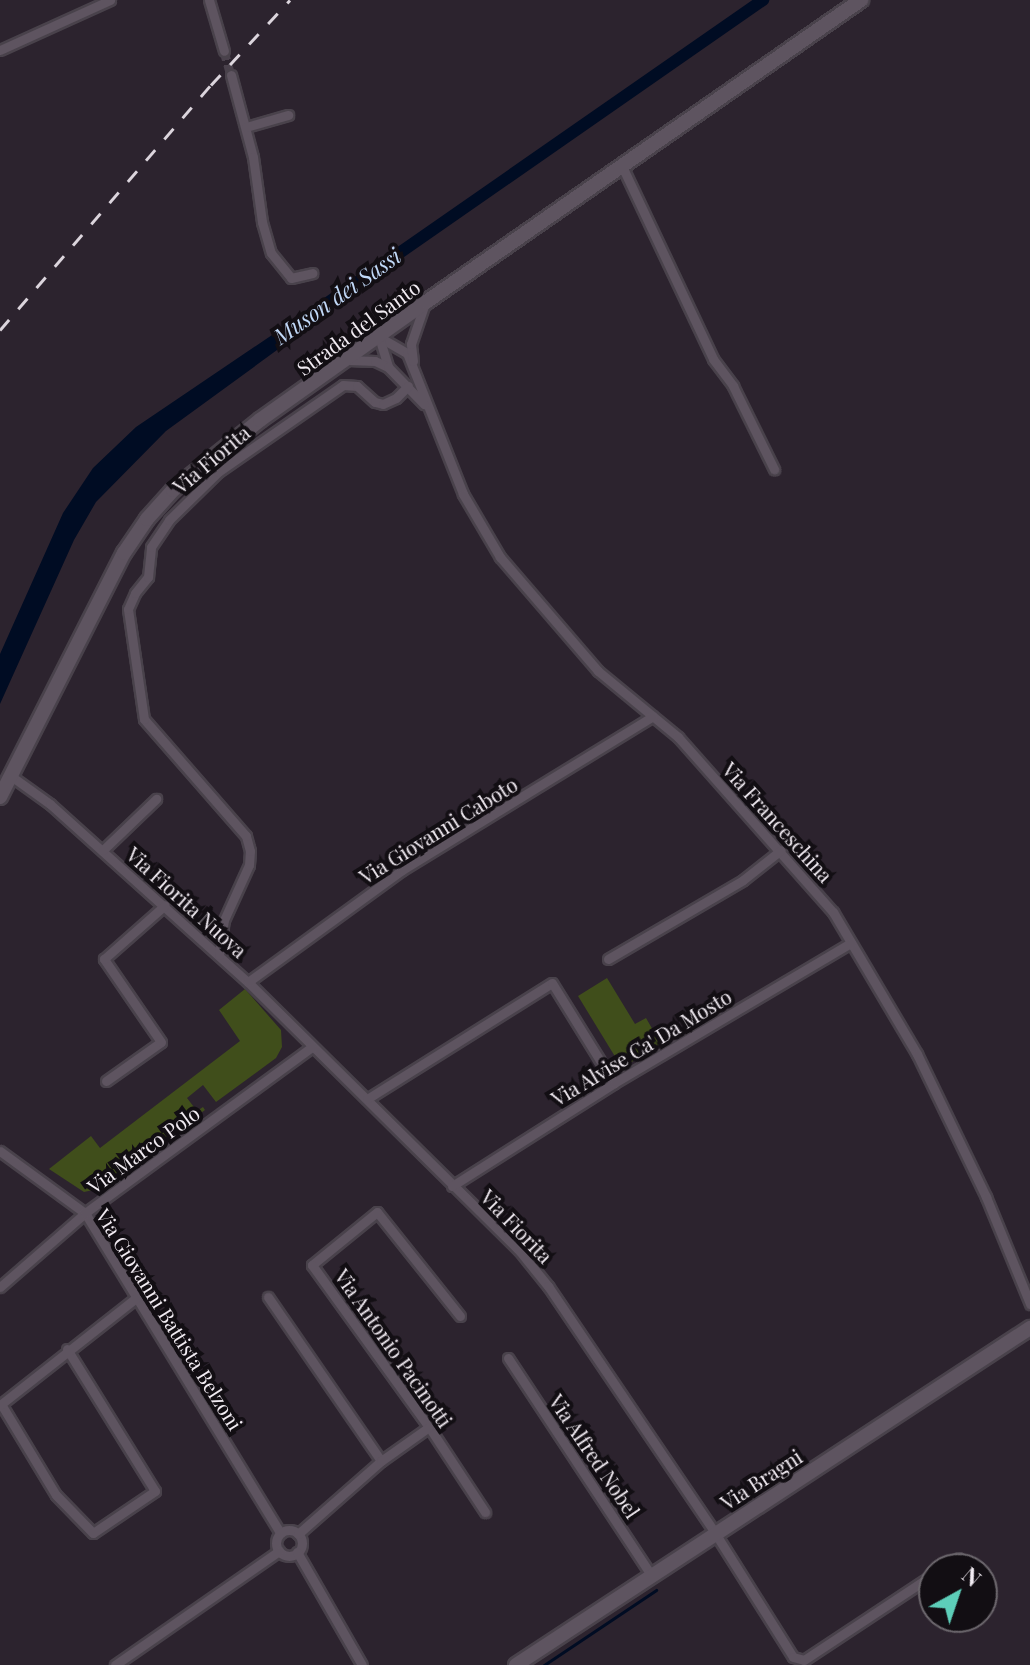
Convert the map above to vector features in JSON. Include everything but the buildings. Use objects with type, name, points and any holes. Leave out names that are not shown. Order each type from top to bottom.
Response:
[{"type":"main road","name":"Strada del Santo","points":[[0,797],[124,553],[147,519],[196,469],[621,164],[861,0]]},
{"type":"main road","name":"Via Bragni","points":[[516,1665],[1030,1328]]},
{"type":"street","points":[[0,50],[110,0]]},
{"type":"street","points":[[209,0],[224,51]]},
{"type":"street","points":[[231,75],[246,127],[265,238],[277,264],[291,278],[312,273]]},
{"type":"street","points":[[246,127],[288,115]]},
{"type":"street","points":[[621,164],[713,359],[733,386],[774,469]]},
{"type":"street","name":"Via Franceschina","points":[[413,369],[411,344],[426,302]]},
{"type":"street","name":"Via Franceschina","points":[[379,337],[388,367],[430,414]]},
{"type":"street","name":"Via Franceschina","points":[[379,337],[407,353],[474,515],[500,557],[577,649],[678,737],[833,912],[917,1054],[986,1197],[1030,1304]]},
{"type":"street","points":[[346,360],[363,359],[388,367]]},
{"type":"street","name":"Via Fiorita","points":[[219,955],[224,920],[249,865],[250,851],[246,836],[144,719],[128,609],[135,593],[148,577],[151,547],[169,520],[218,472],[343,385],[357,386],[375,402],[383,404],[396,398],[408,386]]},
{"type":"street","name":"Via Giovanni Caboto","points":[[248,982],[402,870],[653,716]]},
{"type":"street","name":"Via Fiorita Nuova","points":[[11,776],[50,804],[103,850],[248,982]]},
{"type":"street","name":"Via Fiorita Nuova","points":[[103,850],[156,799]]},
{"type":"street","points":[[608,959],[743,880],[781,850]]},
{"type":"street","points":[[106,1081],[161,1042],[104,959],[165,905]]},
{"type":"street","name":"Via Alvise Ca' Da Mosto","points":[[452,1186],[614,1083],[851,943]]},
{"type":"street","name":"Via Fiorita","points":[[248,982],[518,1249],[548,1286],[715,1533],[795,1662]]},
{"type":"street","points":[[367,1099],[552,983],[614,1083]]},
{"type":"street","name":"Via Marco Polo","points":[[0,1287],[85,1213],[312,1047]]},
{"type":"street","name":"Via Giovanni Battista Belzoni","points":[[0,1151],[85,1213],[280,1533]]},
{"type":"street","name":"Via Antonio Pacinotti","points":[[460,1316],[377,1212],[312,1265],[429,1427],[485,1512]]},
{"type":"street","points":[[67,1349],[155,1491],[93,1533],[56,1495],[0,1404],[67,1349],[137,1297]]},
{"type":"street","points":[[268,1297],[381,1461]]},
{"type":"street","name":"Via Alfred Nobel","points":[[508,1358],[651,1575]]},
{"type":"street","points":[[298,1534],[381,1461],[429,1427]]},
{"type":"street","points":[[289,1530],[298,1534],[301,1544],[297,1552],[288,1555],[279,1551],[276,1542],[280,1533],[289,1530]]},
{"type":"street","points":[[115,1665],[279,1551]]},
{"type":"street","points":[[297,1552],[362,1665]]},
{"type":"street","points":[[795,1662],[804,1660],[918,1585]]},
{"type":"green space","points":[[607,978],[635,1024],[646,1018],[661,1044],[622,1068],[578,996]]},
{"type":"green space","points":[[245,989],[281,1030],[282,1047],[276,1058],[216,1102],[203,1085],[187,1098],[197,1111],[203,1107],[205,1110],[93,1190],[84,1192],[49,1169],[91,1136],[100,1148],[240,1041],[219,1010]]},
{"type":"water","points":[[303,314],[310,326],[166,431],[96,502],[74,540],[0,704],[0,654],[63,513],[93,468],[136,427]]},
{"type":"waterway","name":"Muson dei Sassi","points":[[293,327],[763,0]]},
{"type":"waterway","points":[[544,1665],[656,1590]]},
{"type":"tunnel","points":[[224,51],[231,75]]},
{"type":"railway","points":[[0,330],[211,85],[290,0]]}]
